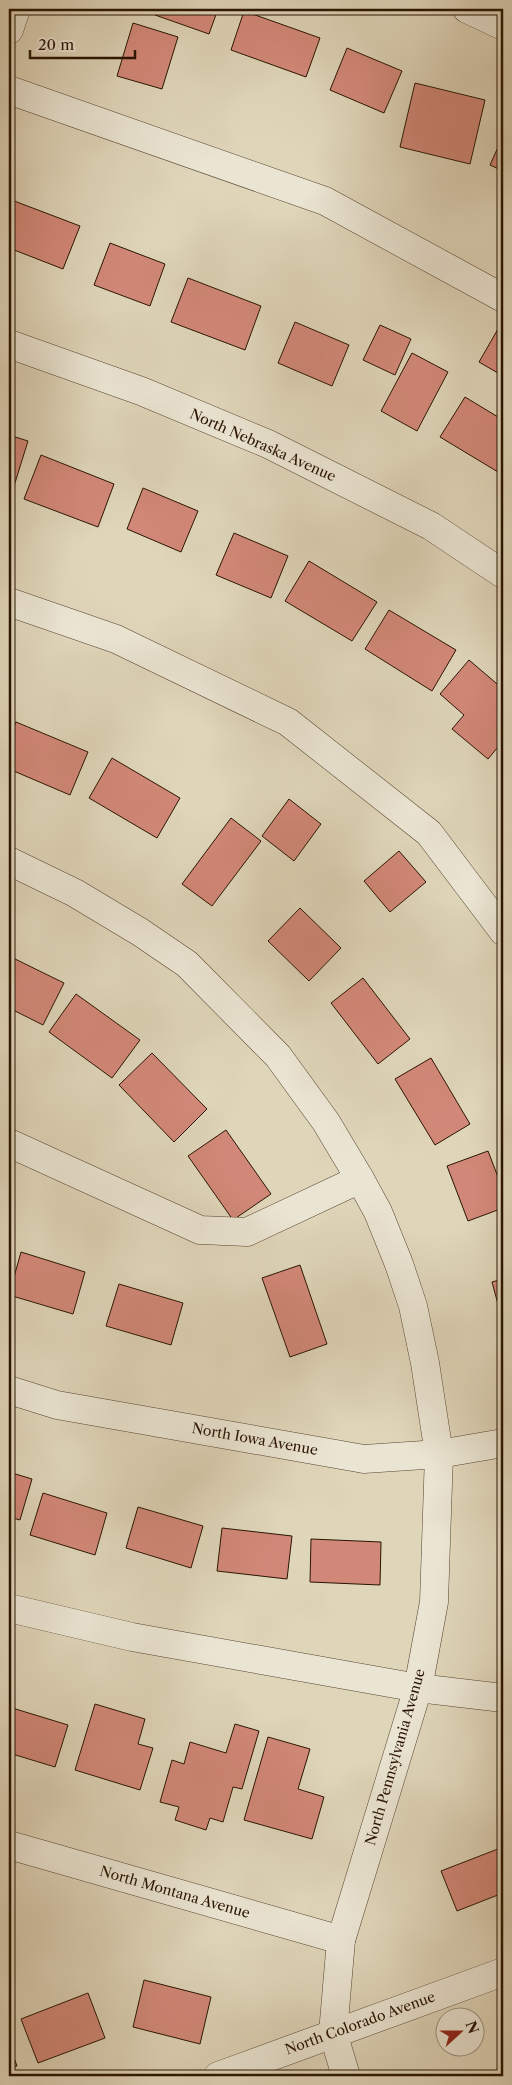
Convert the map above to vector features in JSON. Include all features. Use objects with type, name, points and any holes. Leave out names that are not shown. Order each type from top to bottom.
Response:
[{"type":"street","points":[[9,30],[16,9]]},
{"type":"street","points":[[468,9],[503,26]]},
{"type":"street","points":[[9,90],[325,200],[503,298]]},
{"type":"street","name":"North Nebraska Avenue","points":[[9,344],[141,391],[268,444],[431,526],[503,574]]},
{"type":"street","points":[[9,602],[116,640],[288,722],[429,833],[503,931]]},
{"type":"street","name":"North Pennsylvania Avenue","points":[[9,861],[75,893],[140,932],[187,964],[278,1056],[326,1122],[378,1212],[399,1264],[413,1306],[426,1363],[439,1454],[434,1602],[418,1688],[340,1940],[333,2033],[346,2076]]},
{"type":"street","points":[[9,1143],[200,1230],[247,1232],[360,1179]]},
{"type":"street","name":"North Iowa Avenue","points":[[9,1390],[57,1404],[364,1459],[439,1454],[503,1443]]},
{"type":"street","points":[[9,1608],[132,1638],[418,1688],[503,1698]]},
{"type":"street","name":"North Montana Avenue","points":[[9,1845],[340,1940]]},
{"type":"street","name":"North Colorado Avenue","points":[[218,2076],[503,1972]]},
{"type":"building","points":[[157,9],[218,9],[209,34],[155,15]]},
{"type":"building","points":[[244,11],[320,38],[306,77],[231,50]]},
{"type":"building","points":[[133,23],[178,37],[162,89],[117,76]]},
{"type":"building","points":[[347,48],[402,71],[384,113],[330,90]]},
{"type":"building","points":[[415,83],[485,100],[470,164],[400,147]]},
{"type":"building","points":[[503,136],[503,171],[490,165]]},
{"type":"building","points":[[9,199],[80,226],[63,269],[9,248]]},
{"type":"building","points":[[110,243],[165,264],[150,306],[94,285]]},
{"type":"building","points":[[188,278],[261,306],[245,350],[171,322]]},
{"type":"building","points":[[295,322],[349,345],[332,386],[278,363]]},
{"type":"building","points":[[503,323],[503,376],[479,362]]},
{"type":"building","points":[[380,325],[411,339],[395,375],[363,360]]},
{"type":"building","points":[[412,353],[448,372],[417,431],[381,411]]},
{"type":"building","points":[[465,397],[503,420],[503,475],[440,437]]},
{"type":"building","points":[[9,435],[28,441],[14,486],[9,484]]},
{"type":"building","points":[[41,455],[114,484],[98,527],[24,499]]},
{"type":"building","points":[[143,488],[198,511],[181,552],[127,529]]},
{"type":"building","points":[[234,533],[288,556],[271,598],[216,575]]},
{"type":"building","points":[[309,561],[377,602],[352,641],[285,601]]},
{"type":"building","points":[[389,610],[456,650],[432,691],[365,649]]},
{"type":"building","points":[[469,660],[503,689],[503,741],[488,759],[452,729],[464,715],[440,694]]},
{"type":"building","points":[[16,722],[88,752],[70,795],[9,769],[9,738]]},
{"type":"building","points":[[112,758],[180,798],[157,838],[89,798]]},
{"type":"building","points":[[289,799],[321,824],[294,861],[262,836]]},
{"type":"building","points":[[231,818],[261,841],[212,906],[182,884]]},
{"type":"building","points":[[399,851],[426,882],[390,912],[364,881]]},
{"type":"building","points":[[300,908],[341,948],[309,981],[268,941]]},
{"type":"building","points":[[9,956],[64,983],[43,1025],[9,1008]]},
{"type":"building","points":[[363,978],[410,1039],[378,1064],[331,1003]]},
{"type":"building","points":[[76,994],[140,1040],[112,1078],[49,1032]]},
{"type":"building","points":[[152,1053],[207,1109],[174,1142],[119,1085]]},
{"type":"building","points":[[431,1058],[470,1124],[435,1145],[395,1079]]},
{"type":"building","points":[[226,1130],[271,1194],[233,1220],[188,1156]]},
{"type":"building","points":[[488,1151],[503,1190],[503,1208],[468,1221],[447,1166]]},
{"type":"building","points":[[21,1252],[85,1272],[73,1314],[9,1295]]},
{"type":"building","points":[[300,1265],[327,1344],[290,1357],[262,1278]]},
{"type":"building","points":[[503,1279],[503,1323],[492,1282]]},
{"type":"building","points":[[119,1284],[183,1303],[171,1345],[106,1326]]},
{"type":"building","points":[[9,1472],[32,1479],[20,1520],[9,1517]]},
{"type":"building","points":[[43,1493],[107,1513],[95,1555],[30,1535]]},
{"type":"building","points":[[138,1507],[203,1526],[191,1568],[126,1548]]},
{"type":"building","points":[[222,1528],[292,1536],[287,1579],[217,1571]]},
{"type":"building","points":[[311,1539],[381,1542],[380,1585],[310,1582]]},
{"type":"building","points":[[95,1704],[145,1719],[138,1744],[153,1748],[140,1790],[75,1770]]},
{"type":"building","points":[[9,1707],[68,1725],[55,1767],[9,1753]]},
{"type":"building","points":[[235,1724],[259,1731],[242,1789],[233,1787],[223,1822],[210,1818],[206,1830],[175,1820],[179,1807],[160,1802],[172,1760],[184,1764],[190,1742],[226,1753]]},
{"type":"building","points":[[268,1737],[310,1749],[298,1789],[324,1797],[312,1839],[244,1820]]},
{"type":"building","points":[[503,1847],[503,1893],[457,1911],[441,1871]]},
{"type":"building","points":[[144,1980],[211,1997],[200,2044],[133,2027]]},
{"type":"building","points":[[88,1993],[105,2038],[38,2063],[21,2019]]},
{"type":"building","points":[[9,2044],[17,2066],[9,2069]]}]
